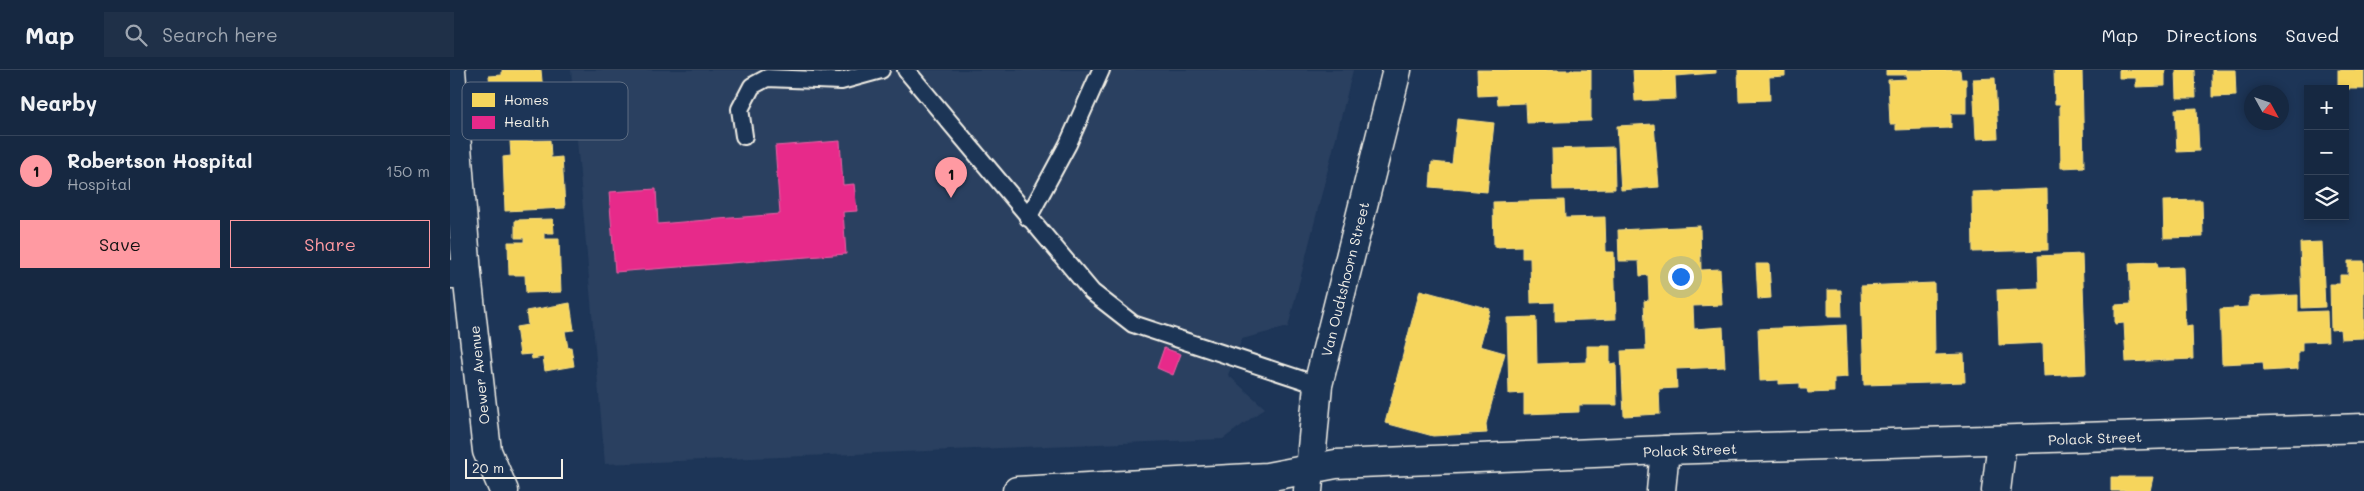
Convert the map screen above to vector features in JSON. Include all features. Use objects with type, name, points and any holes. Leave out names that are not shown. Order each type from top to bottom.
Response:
[{"type":"street","name":"Oewer Avenue","points":[[451,70],[459,274],[487,451],[504,491]]},
{"type":"street","name":"Van Oudtshoorn Street","points":[[1309,480],[1318,385],[1397,70]]},
{"type":"street","name":"Polack Street","points":[[1017,491],[1267,476],[1309,480],[1336,464],[1666,450],[2002,441],[2364,428]]},
{"type":"street","points":[[1996,491],[2002,441]]},
{"type":"street","points":[[1661,491],[1666,450]]},
{"type":"lane","points":[[744,136],[740,109],[752,86],[767,78],[841,81],[881,70]]},
{"type":"lane","points":[[906,70],[1028,218],[1092,292],[1133,324],[1318,385]]},
{"type":"lane","points":[[1028,218],[1068,144],[1101,70]]},
{"type":"shaded area","points":[[571,70],[1353,70],[1288,327],[1242,339],[1228,375],[1265,408],[1223,439],[605,464],[577,140],[628,140],[628,82],[572,82]]},
{"type":"building: Homes","points":[[502,70],[541,70],[542,82],[490,82],[489,76],[502,75]]},
{"type":"building: Homes","points":[[1477,70],[1591,70],[1591,121],[1527,123],[1526,103],[1498,104],[1497,95],[1478,96]]},
{"type":"building: Homes","points":[[1633,70],[1716,70],[1716,73],[1675,76],[1676,99],[1635,101]]},
{"type":"building: Homes","points":[[1738,70],[1785,70],[1785,76],[1769,77],[1770,100],[1739,101]]},
{"type":"building: Homes","points":[[1886,70],[1960,70],[1961,79],[1966,79],[1966,113],[1951,113],[1951,128],[1896,130],[1896,124],[1890,124],[1888,80],[1907,79],[1907,75],[1886,75]]},
{"type":"building: Homes","points":[[2054,70],[2082,70],[2084,167],[2061,168],[2060,104],[2055,104]]},
{"type":"building: Homes","points":[[2119,70],[2165,70],[2165,86],[2136,87],[2136,78],[2119,78]]},
{"type":"building: Homes","points":[[2176,70],[2195,70],[2196,98],[2177,98]]},
{"type":"building: Homes","points":[[2212,70],[2235,70],[2236,96],[2212,97]]},
{"type":"building: Homes","points":[[2338,70],[2364,70],[2364,89],[2349,89],[2349,85],[2338,85]]},
{"type":"building: Homes","points":[[1995,78],[1998,138],[1976,139],[1973,79]]},
{"type":"building: Homes","points":[[2197,108],[2199,151],[2177,152],[2175,109]]},
{"type":"building: Homes","points":[[1457,119],[1494,123],[1487,192],[1430,187],[1432,162],[1452,164]]},
{"type":"building: Homes","points":[[1654,124],[1659,187],[1621,190],[1617,126]]},
{"type":"building: Homes","points":[[550,140],[551,158],[562,157],[565,208],[505,211],[503,157],[511,156],[510,141]]},
{"type":"building: Homes","points":[[1614,147],[1615,189],[1553,190],[1552,149]]},
{"type":"building: Homes","points":[[2047,189],[2048,250],[1973,252],[1972,192]]},
{"type":"building: Homes","points":[[1564,200],[1565,218],[1605,217],[1606,252],[1614,252],[1616,319],[1555,321],[1555,302],[1531,303],[1530,258],[1522,258],[1522,246],[1494,247],[1493,202]]},
{"type":"building: Homes","points":[[2202,200],[2203,237],[2164,238],[2163,201]]},
{"type":"building: Homes","points":[[553,219],[554,233],[544,233],[544,239],[559,239],[561,292],[526,293],[525,275],[509,275],[508,242],[524,242],[524,238],[515,238],[515,220]]},
{"type":"building: Homes","points":[[1700,226],[1701,270],[1720,269],[1722,305],[1693,306],[1694,329],[1723,327],[1725,367],[1676,369],[1677,388],[1659,389],[1660,414],[1624,416],[1621,351],[1646,350],[1644,301],[1649,300],[1648,275],[1640,276],[1639,261],[1619,261],[1618,230]]},
{"type":"building: Homes","points":[[2322,242],[2325,307],[2302,308],[2300,243]]},
{"type":"building: Homes","points":[[2082,254],[2086,374],[2044,376],[2043,343],[1999,345],[1997,290],[2039,288],[2038,256]]},
{"type":"building: Homes","points":[[2348,261],[2364,261],[2364,338],[2341,339],[2340,329],[2331,330],[2330,284],[2340,284],[2340,275],[2348,275]]},
{"type":"building: Homes","points":[[2157,262],[2158,268],[2183,267],[2185,326],[2192,325],[2193,359],[2126,362],[2124,323],[2115,324],[2115,305],[2131,304],[2129,263]]},
{"type":"building: Homes","points":[[1756,264],[1769,264],[1771,298],[1758,299]]},
{"type":"building: Homes","points":[[1934,283],[1935,355],[1964,354],[1965,382],[1864,385],[1861,286]]},
{"type":"building: Homes","points":[[1420,290],[1490,309],[1480,346],[1505,353],[1486,424],[1487,433],[1433,436],[1385,423]]},
{"type":"building: Homes","points":[[1828,290],[1841,290],[1842,316],[1828,316]]},
{"type":"building: Homes","points":[[2298,295],[2298,312],[2327,311],[2328,341],[2302,342],[2302,351],[2298,351],[2298,369],[2264,371],[2263,362],[2222,364],[2220,309],[2249,307],[2249,297]]},
{"type":"building: Homes","points":[[570,303],[574,330],[565,331],[568,348],[571,347],[574,366],[545,371],[543,357],[532,359],[531,354],[520,355],[516,327],[528,325],[526,311]]},
{"type":"building: Homes","points":[[1536,317],[1537,364],[1587,362],[1587,346],[1610,346],[1610,364],[1616,363],[1617,405],[1579,405],[1579,412],[1524,414],[1524,393],[1509,394],[1507,318]]},
{"type":"building: Homes","points":[[1846,325],[1848,377],[1834,378],[1834,392],[1808,393],[1807,389],[1800,389],[1800,383],[1779,384],[1779,380],[1760,381],[1758,329]]},
{"type":"building: Homes","points":[[2111,477],[2153,477],[2150,491],[2111,491]]},
{"type":"building: Health","points":[[840,141],[843,185],[854,184],[857,211],[843,212],[846,254],[615,272],[609,192],[656,189],[658,224],[780,214],[775,146]]},
{"type":"building: Health","points":[[1164,348],[1181,354],[1173,375],[1157,368]]},
{"type":"place","name":"Robertson Hospital","points":[[951,198]]}]
